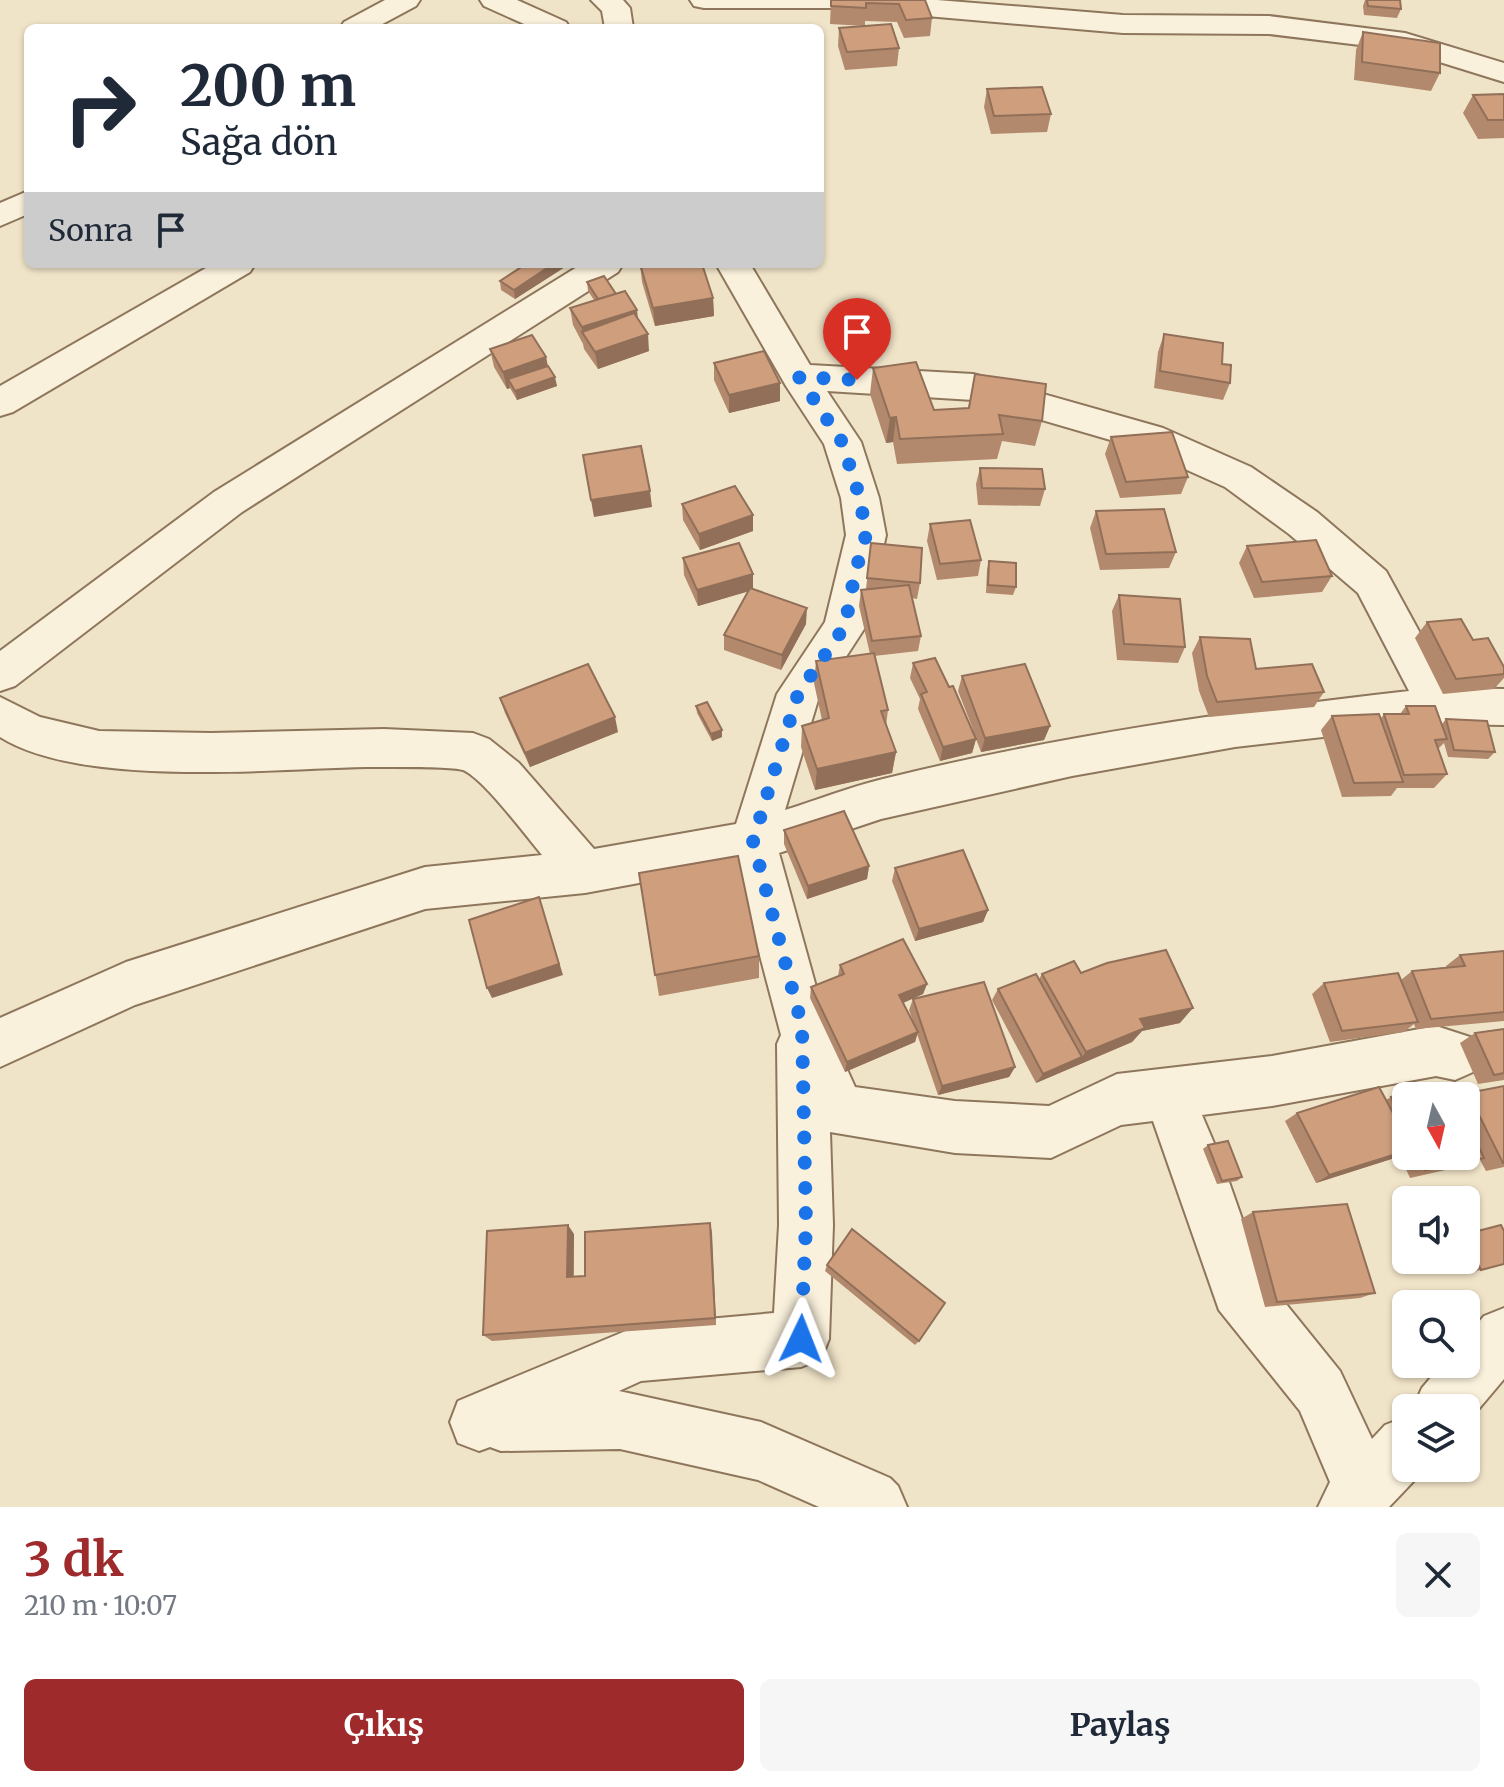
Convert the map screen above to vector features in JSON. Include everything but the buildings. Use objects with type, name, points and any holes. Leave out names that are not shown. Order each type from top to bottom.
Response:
[{"type":"street","points":[[361,24],[406,0]]},
{"type":"street","points":[[494,0],[547,24]]},
{"type":"street","points":[[605,0],[616,8],[618,24]]},
{"type":"street","points":[[704,0],[835,0],[1123,24],[1269,25],[1405,42],[1504,73]]},
{"type":"street","points":[[1123,24],[1143,6],[1192,0]]},
{"type":"street","points":[[0,216],[24,203]]},
{"type":"street","points":[[0,403],[231,268]]},
{"type":"street","points":[[0,674],[228,502],[600,268]]},
{"type":"street","points":[[735,268],[799,377],[842,442],[860,498],[866,535],[845,626],[798,694],[753,841],[802,1026],[839,1110],[955,1127],[1051,1132],[1117,1100],[1272,1081],[1436,1051],[1455,1055]]},
{"type":"street","points":[[799,377],[973,387],[1150,438],[1238,477],[1303,523],[1372,582],[1438,706]]},
{"type":"street","points":[[0,1043],[126,985],[425,888],[585,872],[753,841],[881,799],[1072,757],[1235,729],[1438,706],[1504,707]]},
{"type":"street","points":[[0,715],[29,733],[99,750],[211,752],[384,748],[473,752],[503,777],[585,872]]},
{"type":"street","points":[[802,1026],[806,1225],[801,1339],[640,1353],[479,1422],[620,1420],[761,1451],[869,1499],[877,1507]]},
{"type":"street","points":[[1167,1094],[1196,1162],[1239,1290],[1320,1391],[1356,1499],[1392,1461]]},
{"type":"street","points":[[1454,1394],[1504,1336]]},
{"type":"route","points":[[801,1339],[806,1225],[802,1026],[753,841],[798,694],[845,626],[866,535],[860,498],[842,442],[799,377],[857,380]]}]
